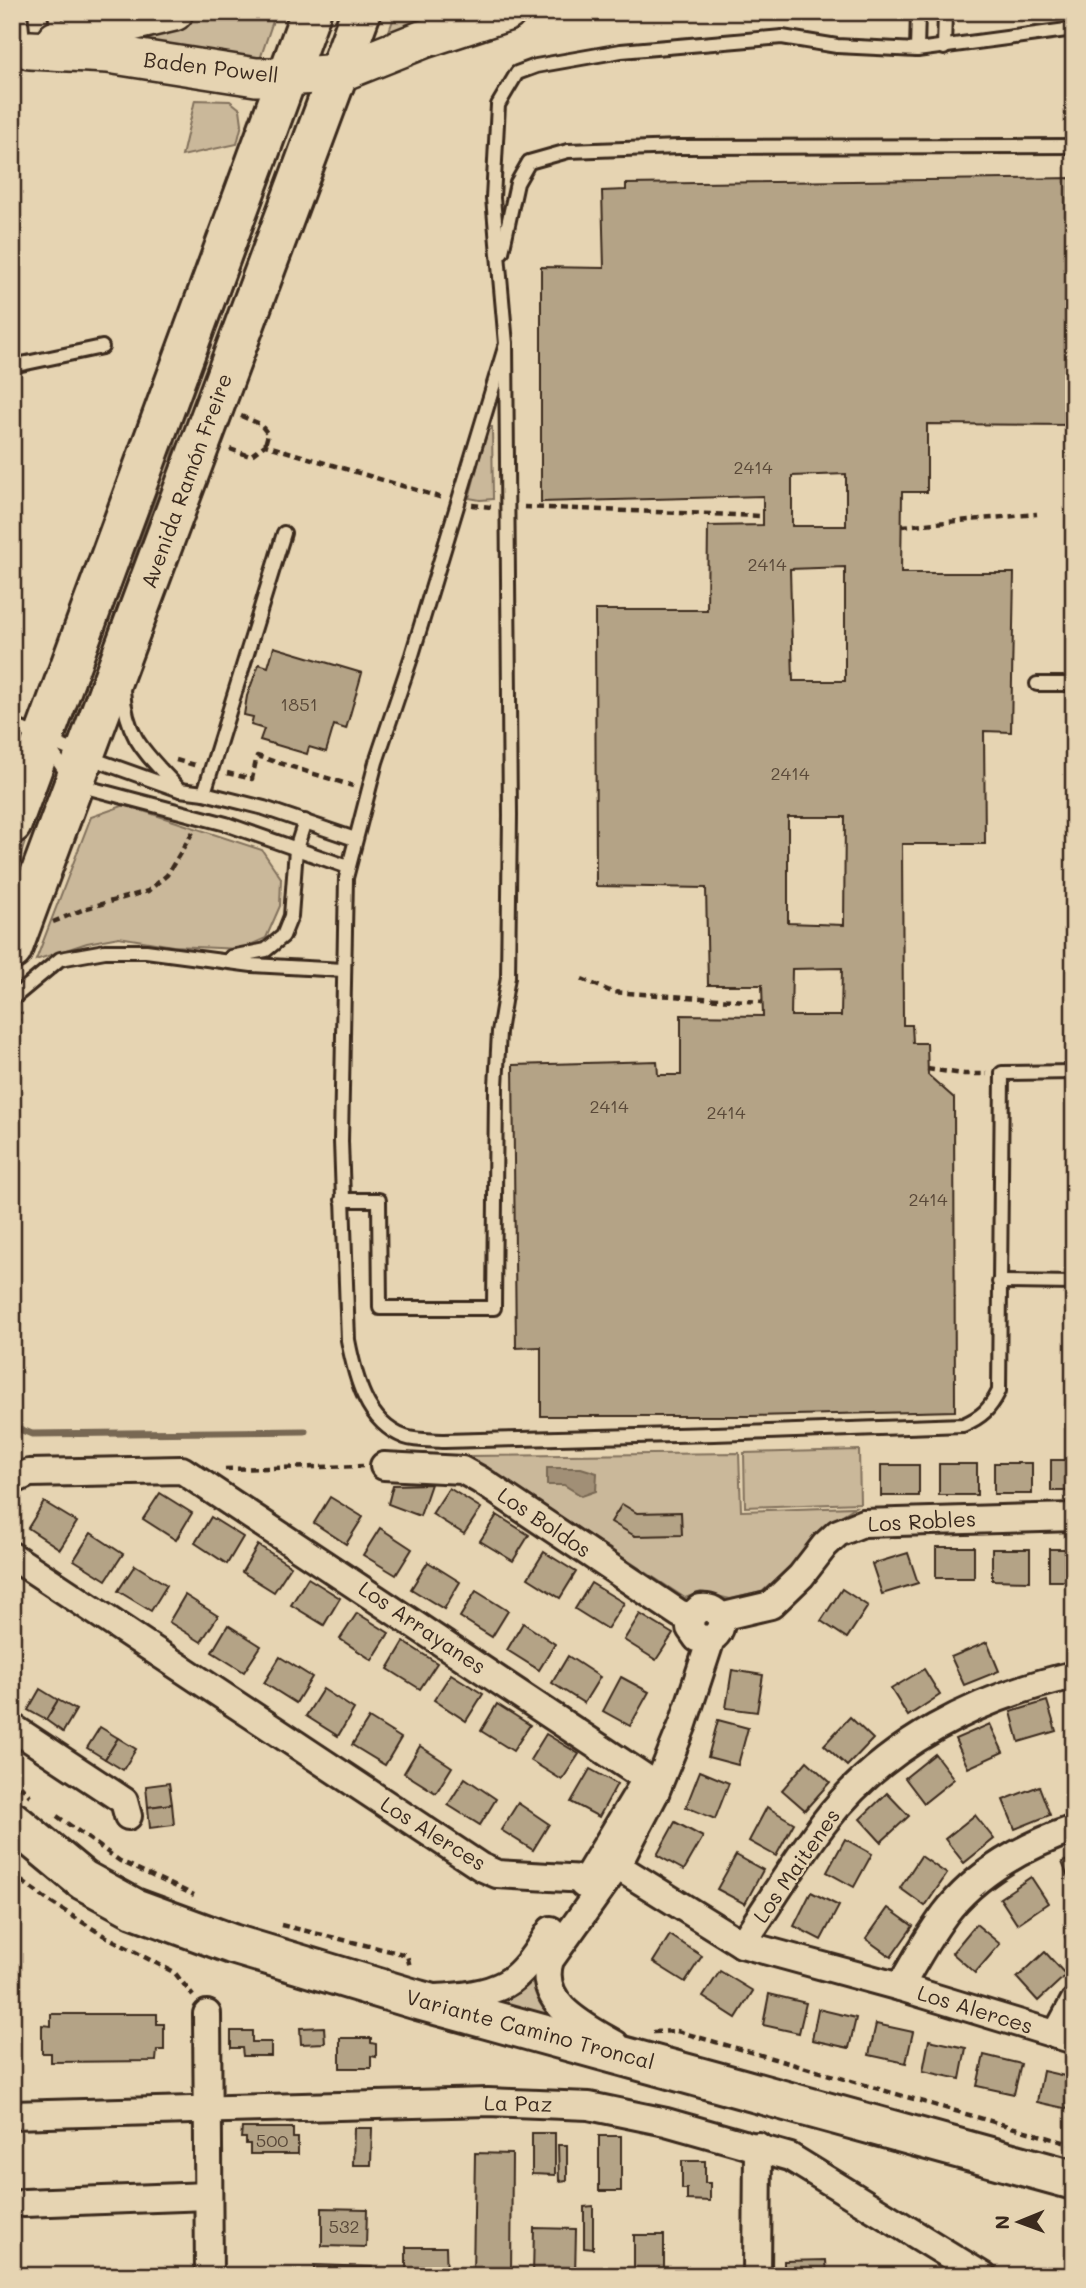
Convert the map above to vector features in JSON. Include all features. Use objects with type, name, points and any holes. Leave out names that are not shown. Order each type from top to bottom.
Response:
[{"type":"main road","points":[[12,822],[28,732],[288,77],[311,12]]},
{"type":"main road","name":"Avenida Ramón Freire","points":[[12,950],[361,12]]},
{"type":"main road","name":"Baden Powell","points":[[36,41],[256,77],[288,77],[339,73],[424,38],[507,12]]},
{"type":"main road","name":"Baden Powell","points":[[36,41],[157,14]]},
{"type":"main road","name":"Variante Camino Troncal","points":[[21,1809],[83,1880],[134,1908],[232,1944],[418,2000],[649,2047],[1074,2180]]},
{"type":"street","name":"Los Boldos","points":[[384,1466],[462,1470],[680,1614],[704,1626]]},
{"type":"street","points":[[12,1481],[29,1474],[182,1470]]},
{"type":"street","name":"Los Arrayanes","points":[[182,1470],[651,1786]]},
{"type":"street","name":"Los Robles","points":[[704,1626],[771,1605],[801,1576],[838,1533],[863,1523],[1074,1517]]},
{"type":"street","name":"Los Alerces","points":[[12,1556],[481,1867],[497,1874],[586,1879],[617,1866],[742,1944],[900,1987],[1065,2038],[1074,2002]]},
{"type":"street","points":[[418,2000],[459,1997],[504,1985],[544,1954],[617,1866],[651,1786],[683,1724],[704,1626]]},
{"type":"street","name":"Los Maitenes","points":[[742,1944],[823,1824],[850,1792],[890,1758],[926,1732],[972,1707],[1042,1682],[1074,1675]]},
{"type":"street","points":[[12,1727],[124,1801],[128,1816]]},
{"type":"street","points":[[649,2047],[572,2017],[548,1990],[544,1954],[586,1879],[651,1786]]},
{"type":"street","points":[[900,1987],[946,1912],[973,1885],[1025,1850],[1074,1829]]},
{"type":"street","points":[[206,2014],[209,2276]]},
{"type":"street","name":"La Paz","points":[[12,2115],[488,2102],[589,2106],[758,2146],[790,2157],[983,2276]]},
{"type":"street","points":[[757,2276],[758,2146]]},
{"type":"street","points":[[24,2203],[208,2196]]},
{"type":"lane","points":[[20,12],[36,41]]},
{"type":"lane","points":[[917,50],[918,12]]},
{"type":"lane","points":[[944,48],[945,12]]},
{"type":"lane","points":[[342,1200],[379,1200],[380,1308],[494,1308],[496,1086],[499,1032],[508,977],[510,815],[506,344],[493,198],[498,105],[517,73],[536,66],[621,51],[782,37],[837,46],[917,50],[1074,29]]},
{"type":"lane","points":[[499,266],[517,183],[530,162],[568,152],[743,146],[1074,146]]},
{"type":"lane","points":[[506,344],[380,751],[348,867],[345,904],[342,1200],[348,1340],[354,1372],[363,1394],[379,1420],[405,1437],[444,1441],[963,1425],[979,1418],[990,1408],[999,1391],[1002,1073],[1074,1072]]},
{"type":"lane","points":[[12,366],[102,347]]},
{"type":"lane","points":[[204,793],[284,533]]},
{"type":"lane","points":[[121,658],[124,711],[133,735],[139,746],[180,790]]},
{"type":"lane","points":[[1037,684],[1074,684]]},
{"type":"lane","points":[[28,732],[80,770],[201,818],[226,824],[348,867]]},
{"type":"lane","points":[[28,732],[80,770],[204,793],[305,821],[355,839]]},
{"type":"lane","points":[[196,959],[244,956],[267,950],[283,936],[291,916],[296,849],[305,821]]},
{"type":"lane","points":[[12,999],[60,959],[105,951],[146,951],[196,959],[312,970],[344,970]]},
{"type":"lane","points":[[999,1282],[1074,1283]]},
{"type":"path","points":[[229,448],[250,456],[265,445],[268,434],[260,424],[240,416]]},
{"type":"path","points":[[265,445],[457,502],[484,506],[762,516]]},
{"type":"path","points":[[902,526],[1037,514]]},
{"type":"path","points":[[170,757],[252,779],[257,756],[350,783],[367,798]]},
{"type":"path","points":[[53,922],[87,908],[148,891],[167,875],[201,818]]},
{"type":"path","points":[[59,909],[52,926],[60,959]]},
{"type":"path","points":[[582,979],[612,992],[762,1002]]},
{"type":"path","points":[[12,1036],[26,999]]},
{"type":"path","points":[[927,1069],[964,1074],[1002,1073]]},
{"type":"path","points":[[182,1470],[384,1466]]},
{"type":"path","points":[[12,1776],[21,1809]]},
{"type":"path","points":[[53,1813],[120,1861],[195,1896]]},
{"type":"path","points":[[12,1874],[50,1902],[103,1934],[176,1973],[206,2014]]},
{"type":"path","points":[[273,1923],[407,1955],[418,2000]]},
{"type":"path","points":[[649,2047],[677,2031],[1074,2145]]},
{"type":"shaded area","points":[[215,12],[276,12],[259,62],[134,40],[165,25]]},
{"type":"shaded area","points":[[396,12],[464,12],[385,42]]},
{"type":"shaded area","points":[[195,100],[230,101],[240,109],[242,124],[237,144],[182,156]]},
{"type":"shaded area","points":[[292,102],[299,103],[176,441],[163,496],[88,692],[157,493],[170,438]]},
{"type":"shaded area","points":[[488,427],[492,427],[493,499],[469,498]]},
{"type":"shaded area","points":[[35,796],[40,798],[12,880],[12,859]]},
{"type":"shaded area","points":[[125,805],[262,850],[281,878],[280,906],[266,938],[241,949],[173,946],[119,937],[87,943],[36,960],[91,817]]},
{"type":"shaded area","points":[[859,1450],[860,1503],[745,1507],[744,1453]]},
{"type":"shaded area","points":[[739,1453],[741,1511],[855,1507],[824,1527],[797,1560],[762,1592],[730,1599],[701,1592],[685,1598],[468,1456]]},
{"type":"shaded area","points":[[547,1468],[581,1468],[597,1473],[596,1491],[582,1496],[564,1485],[547,1485]]},
{"type":"shaded area","points":[[540,1959],[563,2021],[496,2002]]},
{"type":"building","points":[[1074,178],[1074,425],[927,424],[927,492],[902,492],[901,573],[1014,573],[1011,732],[984,731],[985,844],[902,844],[903,1025],[912,1025],[913,1043],[927,1043],[928,1075],[954,1098],[955,1411],[750,1416],[541,1416],[541,1347],[516,1348],[513,1065],[657,1061],[658,1075],[681,1075],[681,1015],[763,1016],[762,985],[708,985],[706,888],[596,886],[595,610],[707,610],[708,526],[763,525],[763,496],[541,502],[541,267],[604,268],[602,191],[626,190],[626,184]],"holes":[[[846,474],[846,526],[792,526],[792,476]],[[845,567],[845,681],[793,681],[790,569]],[[788,817],[845,817],[844,925],[788,923]],[[842,968],[841,1016],[791,1016],[792,969]]]},
{"type":"building","points":[[274,647],[362,673],[346,729],[334,725],[326,752],[309,747],[307,754],[260,740],[264,729],[251,725],[253,717],[244,715],[247,696],[259,664],[268,667]]},
{"type":"building","points":[[1051,1460],[1074,1460],[1074,1491],[1051,1491]]},
{"type":"building","points":[[994,1463],[1032,1463],[1032,1494],[994,1494]]},
{"type":"building","points":[[939,1464],[977,1464],[977,1495],[939,1495]]},
{"type":"building","points":[[881,1465],[919,1465],[919,1496],[881,1496]]},
{"type":"building","points":[[431,1484],[420,1516],[388,1504],[393,1485]]},
{"type":"building","points":[[449,1488],[481,1508],[464,1534],[432,1514]]},
{"type":"building","points":[[160,1493],[192,1513],[176,1540],[143,1519]]},
{"type":"building","points":[[330,1497],[363,1517],[346,1544],[314,1523]]},
{"type":"building","points":[[44,1502],[77,1522],[60,1549],[28,1528]]},
{"type":"building","points":[[622,1504],[637,1513],[681,1512],[682,1535],[635,1536],[611,1522]]},
{"type":"building","points":[[497,1515],[529,1535],[513,1561],[480,1541]]},
{"type":"building","points":[[211,1517],[243,1537],[227,1564],[195,1543]]},
{"type":"building","points":[[380,1528],[412,1549],[396,1575],[363,1555]]},
{"type":"building","points":[[91,1533],[123,1554],[106,1580],[74,1560]]},
{"type":"building","points":[[258,1545],[291,1566],[274,1592],[242,1572]]},
{"type":"building","points":[[936,1547],[974,1547],[974,1578],[936,1578]]},
{"type":"building","points":[[992,1549],[1030,1549],[1030,1581],[992,1580]]},
{"type":"building","points":[[1049,1549],[1074,1549],[1074,1581],[1049,1581]]},
{"type":"building","points":[[544,1552],[576,1572],[560,1598],[528,1578]]},
{"type":"building","points":[[908,1553],[918,1583],[882,1594],[872,1564]]},
{"type":"building","points":[[428,1562],[460,1582],[444,1609],[411,1589]]},
{"type":"building","points":[[135,1565],[167,1585],[151,1611],[118,1591]]},
{"type":"building","points":[[308,1578],[340,1598],[324,1625],[291,1605]]},
{"type":"building","points":[[591,1583],[624,1603],[607,1629],[575,1609]]},
{"type":"building","points":[[842,1589],[868,1606],[847,1638],[821,1621]]},
{"type":"building","points":[[476,1591],[508,1611],[492,1637],[460,1617]]},
{"type":"building","points":[[185,1595],[218,1616],[201,1642],[169,1622]]},
{"type":"building","points":[[357,1613],[389,1633],[372,1660],[340,1639]]},
{"type":"building","points":[[640,1614],[673,1634],[656,1660],[624,1640]]},
{"type":"building","points":[[523,1623],[555,1644],[539,1670],[507,1650]]},
{"type":"building","points":[[228,1625],[261,1646],[244,1672],[212,1652]]},
{"type":"building","points":[[404,1642],[437,1663],[420,1689],[388,1669]]},
{"type":"building","points":[[987,1642],[999,1671],[964,1685],[951,1657]]},
{"type":"building","points":[[568,1656],[600,1677],[584,1703],[552,1683]]},
{"type":"building","points":[[280,1657],[312,1677],[296,1703],[264,1683]]},
{"type":"building","points":[[924,1669],[940,1695],[908,1716],[891,1689]]},
{"type":"building","points":[[732,1670],[763,1675],[757,1712],[726,1708]]},
{"type":"building","points":[[451,1674],[483,1694],[466,1721],[434,1700]]},
{"type":"building","points":[[621,1677],[649,1692],[630,1726],[603,1711]]},
{"type":"building","points":[[40,1689],[58,1700],[46,1720],[28,1710]]},
{"type":"building","points":[[323,1689],[354,1709],[338,1736],[306,1716]]},
{"type":"building","points":[[58,1700],[76,1710],[63,1732],[46,1720]]},
{"type":"building","points":[[1047,1701],[1056,1731],[1019,1742],[1011,1712]]},
{"type":"building","points":[[497,1704],[530,1725],[513,1751],[481,1731]]},
{"type":"building","points":[[850,1717],[873,1739],[847,1766],[824,1745]]},
{"type":"building","points":[[369,1718],[401,1738],[385,1765],[352,1745]]},
{"type":"building","points":[[718,1720],[748,1728],[738,1765],[708,1757]]},
{"type":"building","points":[[990,1724],[1003,1752],[968,1768],[955,1739]]},
{"type":"building","points":[[100,1727],[118,1738],[105,1759],[87,1748]]},
{"type":"building","points":[[546,1734],[579,1754],[562,1780],[530,1760]]},
{"type":"building","points":[[118,1738],[136,1749],[123,1770],[105,1759]]},
{"type":"building","points":[[420,1746],[452,1767],[436,1793],[404,1773]]},
{"type":"building","points":[[935,1754],[954,1779],[924,1803],[905,1778]]},
{"type":"building","points":[[807,1761],[830,1782],[805,1810],[782,1790]]},
{"type":"building","points":[[590,1769],[617,1784],[599,1817],[571,1802]]},
{"type":"building","points":[[1074,1770],[1074,1802],[1072,1802],[1068,1771]]},
{"type":"building","points":[[700,1771],[729,1783],[715,1819],[686,1807]]},
{"type":"building","points":[[465,1778],[496,1799],[480,1825],[448,1805]]},
{"type":"building","points":[[169,1783],[172,1804],[148,1807],[146,1786]]},
{"type":"building","points":[[1039,1786],[1050,1815],[1015,1829],[1003,1800]]},
{"type":"building","points":[[887,1793],[909,1816],[881,1842],[860,1819]]},
{"type":"building","points":[[518,1803],[549,1824],[533,1850],[501,1830]]},
{"type":"building","points":[[172,1804],[174,1825],[150,1828],[148,1807]]},
{"type":"building","points":[[767,1807],[794,1823],[776,1856],[749,1841]]},
{"type":"building","points":[[975,1815],[994,1839],[964,1863],[945,1839]]},
{"type":"building","points":[[675,1822],[703,1837],[684,1870],[657,1855]]},
{"type":"building","points":[[845,1839],[872,1854],[854,1887],[827,1872]]},
{"type":"building","points":[[736,1855],[763,1870],[745,1904],[717,1889]]},
{"type":"building","points":[[921,1856],[947,1874],[925,1906],[900,1888]]},
{"type":"building","points":[[1074,1858],[1074,1892],[1062,1862]]},
{"type":"building","points":[[1031,1877],[1048,1903],[1017,1924],[1000,1898]]},
{"type":"building","points":[[811,1892],[839,1906],[821,1940],[794,1926]]},
{"type":"building","points":[[888,1908],[913,1926],[891,1957],[866,1939]]},
{"type":"building","points":[[976,1924],[1000,1944],[975,1973],[952,1953]]},
{"type":"building","points":[[1074,1933],[1074,1955],[1065,1937]]},
{"type":"building","points":[[670,1935],[702,1956],[685,1982],[653,1962]]},
{"type":"building","points":[[1045,1952],[1066,1975],[1038,2001],[1017,1978]]},
{"type":"building","points":[[720,1971],[753,1991],[736,2018],[703,1997]]},
{"type":"building","points":[[769,1994],[806,2003],[799,2033],[763,2025]]},
{"type":"building","points":[[818,2009],[856,2018],[849,2048],[812,2040]]},
{"type":"building","points":[[51,2014],[157,2014],[157,2024],[164,2024],[164,2050],[157,2050],[156,2061],[51,2062],[51,2053],[42,2053],[42,2025],[51,2026]]},
{"type":"building","points":[[876,2024],[913,2032],[906,2063],[869,2055]]},
{"type":"building","points":[[324,2027],[325,2043],[301,2044],[300,2028]]},
{"type":"building","points":[[231,2031],[252,2031],[252,2042],[271,2042],[271,2056],[243,2056],[242,2048],[231,2048]]},
{"type":"building","points":[[340,2038],[371,2038],[371,2043],[376,2044],[376,2057],[371,2056],[371,2068],[340,2068]]},
{"type":"building","points":[[929,2040],[966,2048],[960,2079],[923,2071]]},
{"type":"building","points":[[984,2055],[1021,2064],[1014,2094],[977,2086]]},
{"type":"building","points":[[1043,2071],[1074,2078],[1073,2110],[1037,2102]]},
{"type":"building","points":[[242,2128],[293,2128],[293,2138],[298,2138],[298,2154],[250,2154],[250,2144],[246,2144],[246,2138],[241,2138]]},
{"type":"building","points":[[354,2128],[372,2128],[371,2165],[353,2165]]},
{"type":"building","points":[[532,2133],[555,2133],[555,2175],[532,2174]]},
{"type":"building","points":[[599,2136],[621,2136],[621,2191],[599,2191]]},
{"type":"building","points":[[558,2145],[567,2145],[567,2180],[559,2181]]},
{"type":"building","points":[[475,2153],[512,2154],[511,2276],[473,2276]]},
{"type":"building","points":[[682,2161],[705,2161],[705,2183],[710,2183],[710,2201],[687,2200],[687,2189],[682,2189]]},
{"type":"building","points":[[593,2206],[593,2249],[584,2248],[584,2207]]},
{"type":"building","points":[[322,2208],[367,2209],[366,2247],[322,2246]]},
{"type":"building","points":[[534,2228],[576,2229],[575,2276],[533,2276]]},
{"type":"building","points":[[634,2235],[664,2235],[664,2271],[634,2270]]},
{"type":"building","points":[[406,2247],[446,2247],[447,2276],[406,2276]]},
{"type":"building","points":[[826,2260],[827,2276],[784,2276],[784,2261]]},
{"type":"building","points":[[314,2265],[372,2267],[371,2276],[314,2276]]},
{"type":"waterway","points":[[12,1426],[32,1434],[305,1431]]}]
